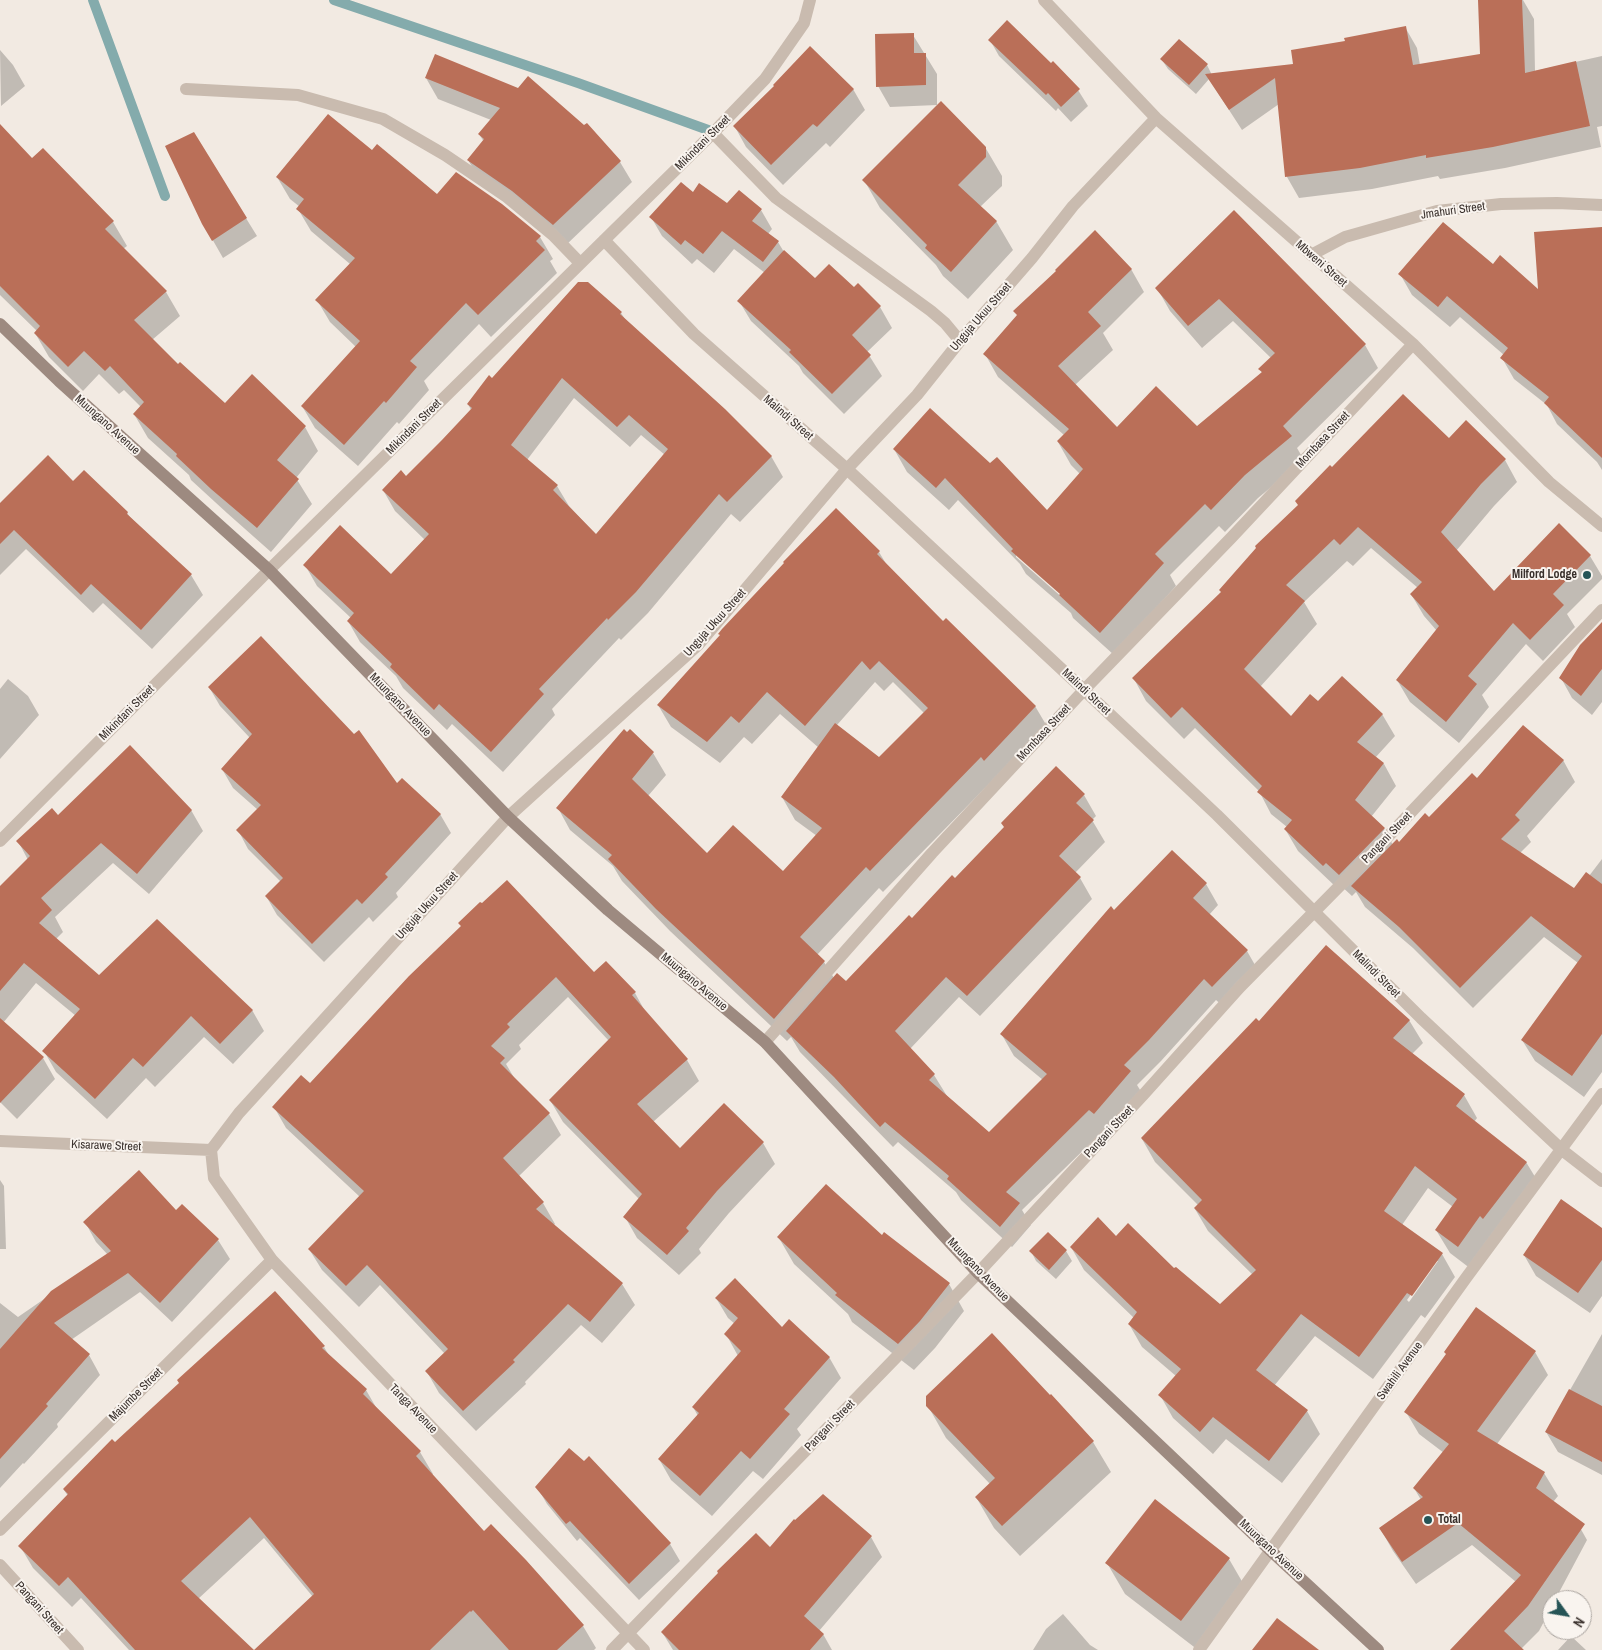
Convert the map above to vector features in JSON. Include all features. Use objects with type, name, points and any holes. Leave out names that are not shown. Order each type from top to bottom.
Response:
[{"type":"main road","name":"Muungano Avenue","points":[[0,324],[59,381],[269,570],[508,817],[608,910],[766,1042],[978,1273],[1378,1650]]},
{"type":"street","name":"Mikindani Street","points":[[0,841],[269,570],[765,79],[804,23],[810,0]]},
{"type":"street","name":"Mbweni Street","points":[[1044,0],[1156,118],[1412,344],[1549,482],[1602,526]]},
{"type":"street","points":[[186,88],[298,95],[383,119],[444,155],[507,197],[554,235],[580,263]]},
{"type":"street","name":"Unguja Ukuu Street","points":[[211,1150],[240,1114],[508,817],[699,644],[847,469],[916,395],[1032,258],[1073,206],[1156,118]]},
{"type":"street","points":[[713,132],[776,198],[931,311],[945,323],[960,341]]},
{"type":"street","name":"Jmahuri Street","points":[[1311,255],[1345,237],[1437,211],[1501,204],[1557,202],[1602,205]]},
{"type":"street","name":"Malindi Street","points":[[604,240],[694,334],[847,469],[1217,814],[1421,1018],[1562,1150],[1602,1181]]},
{"type":"street","name":"Mombasa Street","points":[[766,1042],[932,853],[1412,344]]},
{"type":"street","name":"Pangani Street","points":[[612,1650],[978,1273],[1240,987],[1380,845],[1602,610]]},
{"type":"street","name":"Swahili Avenue","points":[[1198,1650],[1466,1278],[1602,1094]]},
{"type":"street","name":"Kisarawe Street","points":[[0,1141],[211,1150]]},
{"type":"street","name":"Tanga Avenue","points":[[211,1150],[214,1178],[272,1260],[644,1650]]},
{"type":"street","name":"Majumbe Street","points":[[0,1530],[272,1260]]},
{"type":"street","name":"Pangani Street","points":[[0,1564],[78,1650]]},
{"type":"building","points":[[1478,0],[1522,0],[1525,73],[1576,61],[1590,126],[1493,147],[1426,158],[1426,155],[1360,168],[1285,177],[1275,78],[1229,110],[1205,74],[1293,64],[1291,50],[1345,41],[1344,38],[1406,26],[1413,65],[1480,54]]},
{"type":"building","points":[[1007,20],[1051,63],[1053,61],[1080,89],[1061,107],[1048,93],[1046,95],[988,40]]},
{"type":"building","points":[[914,33],[914,53],[926,53],[926,85],[876,87],[875,34]]},
{"type":"building","points":[[1179,39],[1208,64],[1189,85],[1160,59]]},
{"type":"building","points":[[810,46],[854,89],[817,127],[813,124],[771,165],[733,126],[774,86]]},
{"type":"building","points":[[435,54],[518,88],[528,76],[584,125],[587,123],[621,161],[553,225],[512,191],[467,160],[484,139],[478,134],[500,108],[425,78]]},
{"type":"building","points":[[941,101],[986,147],[986,157],[958,185],[997,221],[951,272],[925,248],[927,245],[862,180]]},
{"type":"building","points":[[328,114],[372,150],[377,144],[437,194],[456,172],[502,204],[541,236],[536,241],[545,250],[478,315],[466,303],[410,361],[417,367],[386,403],[384,401],[344,445],[301,406],[360,341],[315,300],[355,258],[296,209],[304,199],[276,177]]},
{"type":"building","points":[[0,124],[32,158],[43,148],[114,221],[105,229],[167,291],[134,320],[178,364],[180,362],[225,403],[252,374],[306,426],[277,460],[299,479],[257,528],[211,489],[176,456],[177,454],[133,414],[144,402],[110,366],[105,371],[84,351],[68,367],[34,333],[40,326],[0,286]]},
{"type":"building","points":[[194,132],[247,218],[212,241],[165,146]]},
{"type":"building","points":[[681,182],[693,192],[699,183],[727,203],[739,190],[762,209],[752,221],[779,241],[763,262],[722,231],[703,254],[685,240],[681,245],[649,217]]},
{"type":"building","points":[[1234,210],[1366,344],[1283,426],[1292,436],[1245,475],[1211,510],[1205,504],[1155,554],[1164,563],[1100,633],[1060,594],[1011,551],[1013,549],[945,478],[936,488],[893,449],[930,408],[990,463],[997,457],[1047,510],[1083,469],[1057,441],[1069,429],[983,354],[1017,315],[1013,311],[1056,271],[1095,230],[1132,269],[1088,312],[1101,326],[1058,366],[1117,427],[1156,386],[1197,426],[1262,372],[1258,369],[1275,353],[1219,299],[1188,326],[1155,288]]},
{"type":"building","points":[[1443,222],[1493,264],[1500,255],[1538,289],[1534,232],[1602,227],[1602,458],[1544,403],[1549,397],[1500,358],[1508,348],[1447,296],[1438,307],[1398,274]]},
{"type":"building","points":[[784,250],[815,278],[829,264],[854,287],[858,283],[881,306],[852,335],[871,355],[832,394],[789,352],[791,350],[737,301]]},
{"type":"building","points":[[578,282],[588,282],[622,312],[620,314],[725,409],[772,456],[727,502],[719,494],[636,592],[608,620],[607,618],[539,689],[544,694],[491,752],[439,704],[434,710],[390,667],[392,664],[347,621],[354,613],[303,565],[340,525],[391,574],[429,534],[382,490],[401,470],[406,476],[442,440],[472,408],[467,404],[489,375],[492,378]],"holes":[[[562,378],[617,427],[629,415],[668,449],[596,534],[553,490],[558,485],[511,445]]]},
{"type":"building","points":[[1403,394],[1449,438],[1466,420],[1506,459],[1481,484],[1441,532],[1494,591],[1559,523],[1591,555],[1553,594],[1564,605],[1530,640],[1513,623],[1468,676],[1477,684],[1446,722],[1396,680],[1439,626],[1410,594],[1422,582],[1358,527],[1340,545],[1334,539],[1286,585],[1305,601],[1244,669],[1291,716],[1310,694],[1318,701],[1342,676],[1383,714],[1357,742],[1384,763],[1355,800],[1385,828],[1339,875],[1326,863],[1323,866],[1284,829],[1292,820],[1257,792],[1262,786],[1182,707],[1171,718],[1132,678],[1221,592],[1219,590],[1256,548],[1255,546],[1298,505],[1295,501],[1330,465],[1332,467]]},
{"type":"building","points":[[48,455],[73,481],[84,470],[128,512],[127,514],[192,574],[141,630],[91,584],[81,595],[14,530],[0,544],[0,503]]},
{"type":"building","points":[[836,508],[880,551],[877,554],[943,621],[946,618],[1036,706],[984,761],[981,757],[870,871],[866,867],[800,937],[825,961],[774,1019],[656,909],[608,859],[612,855],[556,808],[624,729],[627,732],[630,729],[654,752],[632,779],[707,853],[733,825],[783,871],[822,828],[781,797],[835,723],[879,757],[928,708],[879,661],[870,670],[862,661],[805,726],[767,692],[739,723],[731,716],[707,742],[657,705],[720,635],[718,634],[722,629],[783,562]]},
{"type":"building","points":[[1602,622],[1602,669],[1581,696],[1559,678],[1580,645]]},
{"type":"building","points":[[261,636],[354,734],[359,730],[397,783],[402,778],[441,814],[385,874],[388,877],[362,904],[357,899],[312,944],[265,896],[283,878],[236,830],[261,805],[221,769],[252,734],[208,687]]},
{"type":"building","points":[[1523,725],[1564,760],[1515,815],[1520,820],[1501,839],[1574,888],[1586,872],[1602,884],[1602,1034],[1572,1076],[1521,1040],[1582,956],[1531,916],[1460,988],[1399,927],[1351,886],[1397,839],[1399,842],[1425,813],[1429,817],[1472,773],[1477,778]]},
{"type":"building","points":[[130,745],[192,810],[137,874],[101,843],[41,898],[52,910],[39,923],[99,975],[157,919],[253,1010],[220,1044],[191,1016],[143,1067],[133,1058],[95,1099],[42,1051],[80,1009],[24,963],[0,991],[0,886],[30,856],[16,841],[52,808],[58,815]]},
{"type":"building","points":[[1056,766],[1085,794],[1076,803],[1094,820],[1059,856],[1081,877],[967,996],[946,977],[895,1031],[935,1074],[929,1080],[989,1132],[1047,1074],[1000,1034],[1111,906],[1114,910],[1172,850],[1207,883],[1193,898],[1248,950],[1212,987],[1204,979],[1124,1065],[1131,1071],[1094,1114],[1089,1110],[1006,1192],[1020,1203],[1000,1227],[947,1179],[949,1176],[885,1122],[880,1127],[834,1077],[786,1031],[837,973],[846,981],[909,915],[912,918],[952,875],[955,878],[1004,827],[1001,823]]},
{"type":"building","points":[[507,880],[594,972],[606,961],[636,992],[632,995],[688,1059],[637,1104],[680,1148],[724,1103],[764,1142],[717,1191],[686,1228],[689,1231],[667,1255],[623,1217],[642,1194],[549,1100],[611,1037],[556,977],[507,1024],[510,1027],[491,1046],[505,1058],[500,1063],[550,1113],[503,1158],[544,1202],[536,1209],[623,1283],[590,1322],[568,1304],[513,1360],[515,1362],[463,1411],[425,1371],[448,1349],[367,1265],[346,1286],[308,1249],[364,1191],[272,1107],[301,1075],[310,1083],[409,976],[461,926],[458,923]]},
{"type":"building","points":[[1326,945],[1410,1020],[1393,1038],[1465,1094],[1456,1106],[1527,1162],[1483,1219],[1480,1216],[1458,1247],[1435,1230],[1457,1199],[1415,1166],[1384,1211],[1443,1253],[1412,1296],[1407,1293],[1359,1357],[1301,1314],[1256,1370],[1308,1410],[1269,1461],[1213,1417],[1200,1432],[1158,1395],[1181,1369],[1128,1324],[1137,1312],[1070,1247],[1098,1217],[1116,1236],[1128,1223],[1174,1268],[1176,1267],[1220,1304],[1256,1270],[1194,1208],[1202,1200],[1141,1138],[1256,1018],[1259,1021]]},
{"type":"building","points":[[0,1018],[44,1057],[0,1103]]},
{"type":"building","points":[[139,1170],[176,1210],[182,1204],[219,1239],[160,1303],[128,1273],[54,1323],[90,1354],[46,1404],[48,1406],[0,1459],[0,1349],[51,1291],[111,1251],[83,1222]]},
{"type":"building","points":[[826,1184],[882,1235],[884,1232],[950,1283],[920,1321],[898,1344],[835,1295],[837,1293],[777,1237]]},
{"type":"building","points":[[1561,1199],[1602,1228],[1602,1260],[1578,1293],[1523,1255]]},
{"type":"building","points":[[1048,1232],[1067,1250],[1049,1270],[1029,1251]]},
{"type":"building","points":[[735,1278],[782,1327],[789,1319],[830,1357],[784,1409],[790,1414],[750,1459],[741,1451],[700,1496],[658,1459],[699,1413],[692,1407],[741,1351],[724,1334],[738,1318],[715,1298]]},
{"type":"building","points":[[275,1291],[325,1346],[322,1348],[367,1389],[363,1394],[421,1451],[416,1456],[484,1531],[491,1524],[584,1625],[557,1650],[509,1650],[473,1610],[430,1650],[254,1650],[135,1650],[68,1577],[59,1586],[18,1546],[68,1494],[63,1489],[112,1439],[115,1442],[179,1383],[177,1380]],"holes":[[[250,1517],[314,1594],[254,1650],[181,1581]]]},
{"type":"building","points":[[1476,1307],[1536,1351],[1477,1431],[1545,1472],[1536,1488],[1585,1524],[1528,1606],[1504,1631],[1524,1650],[1450,1650],[1521,1575],[1458,1523],[1402,1562],[1379,1528],[1423,1497],[1413,1488],[1449,1444],[1404,1412],[1446,1354],[1444,1352]]},
{"type":"building","points":[[992,1333],[1094,1441],[1002,1526],[975,1497],[995,1478],[926,1406],[926,1396]]},
{"type":"building","points":[[1569,1389],[1602,1406],[1602,1462],[1545,1432]]},
{"type":"building","points":[[569,1448],[584,1461],[589,1456],[671,1543],[629,1584],[570,1521],[566,1524],[535,1487]]},
{"type":"building","points":[[823,1494],[872,1536],[804,1616],[824,1634],[810,1650],[679,1650],[661,1632],[718,1573],[717,1571],[756,1533],[770,1547],[794,1519]]},
{"type":"building","points":[[1155,1499],[1230,1558],[1181,1621],[1105,1563]]},
{"type":"building","points":[[1277,1618],[1319,1650],[1252,1650]]},
{"type":"waterway","points":[[93,0],[165,196]]},
{"type":"waterway","points":[[334,0],[578,83],[711,131]]},
{"type":"place","name":"Milford Lodge","points":[[1587,575]]},
{"type":"place","name":"Total","points":[[1428,1520]]}]
